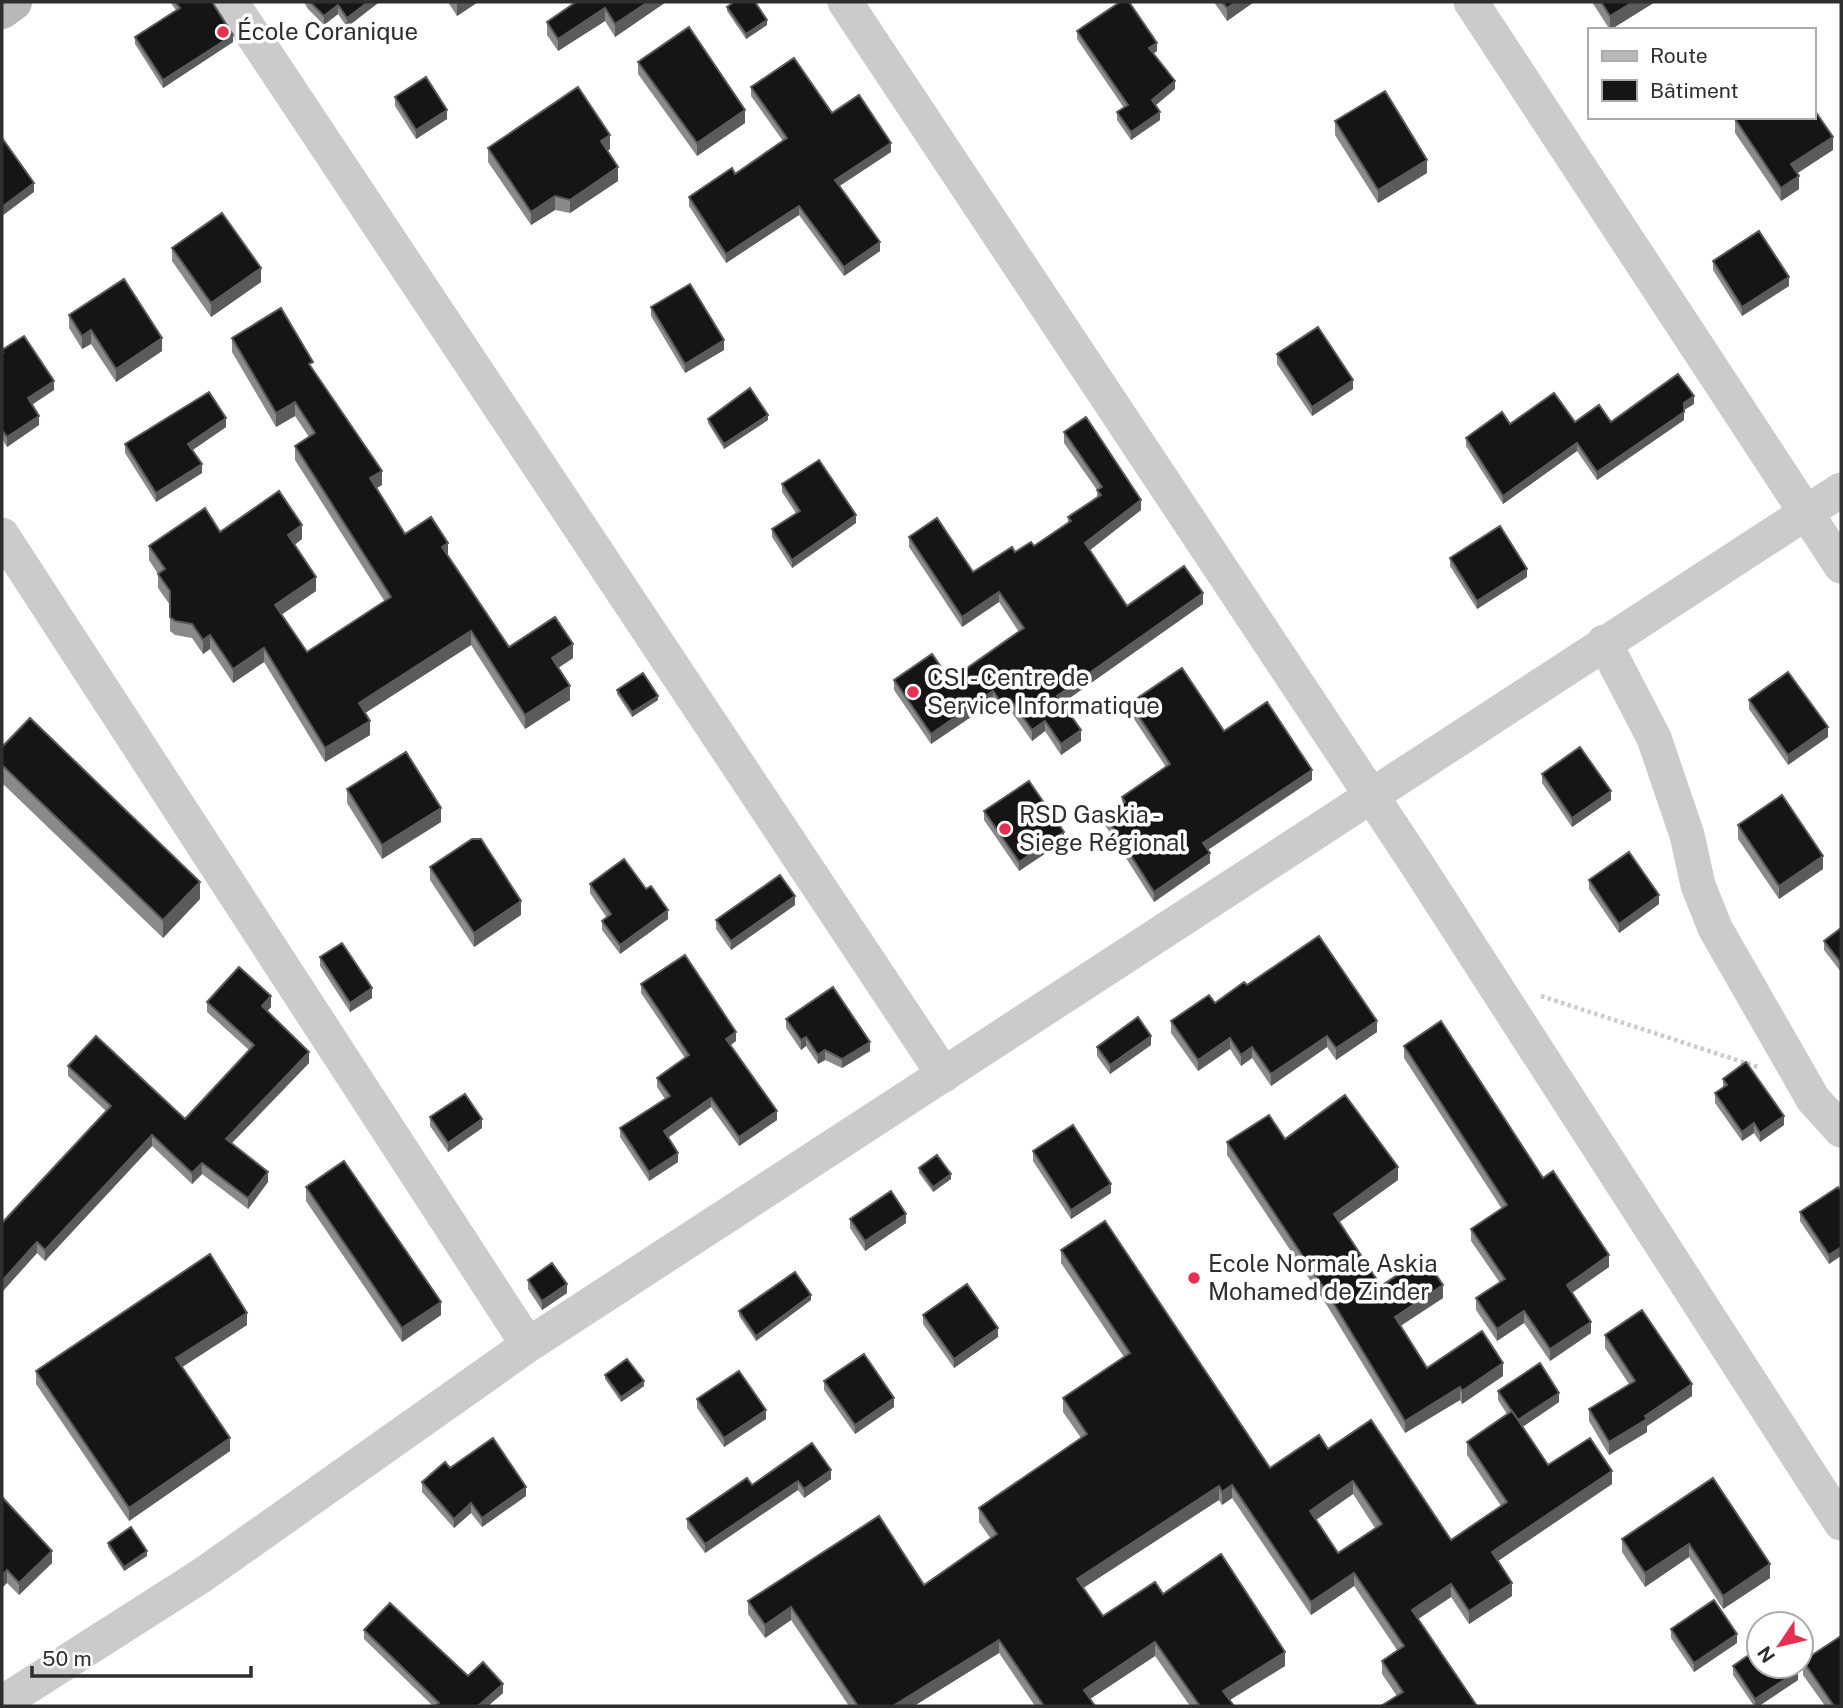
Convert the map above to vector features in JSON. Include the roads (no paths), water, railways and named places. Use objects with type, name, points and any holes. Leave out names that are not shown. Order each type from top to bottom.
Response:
[{"type":"street","points":[[2,10],[13,2]]},
{"type":"street","points":[[231,2],[944,1074]]},
{"type":"street","points":[[845,2],[1371,797],[1841,1523]]},
{"type":"street","points":[[1471,2],[1841,566]]},
{"type":"street","points":[[2,1703],[201,1576],[528,1345],[1841,490]]},
{"type":"street","points":[[2,535],[528,1345]]},
{"type":"street","points":[[1604,642],[1654,738],[1683,824],[1698,885],[1715,928],[1812,1100],[1841,1130]]},
{"type":"place","name":"École Coranique","points":[[223,32]]},
{"type":"place","name":"CSI - Centre de Service Informatique","points":[[913,692]]},
{"type":"place","name":"RSD Gaskia - Siege Régional","points":[[1005,829]]},
{"type":"place","name":"Ecole Normale Askia Mohamed de Zinder","points":[[1194,1278]]}]
